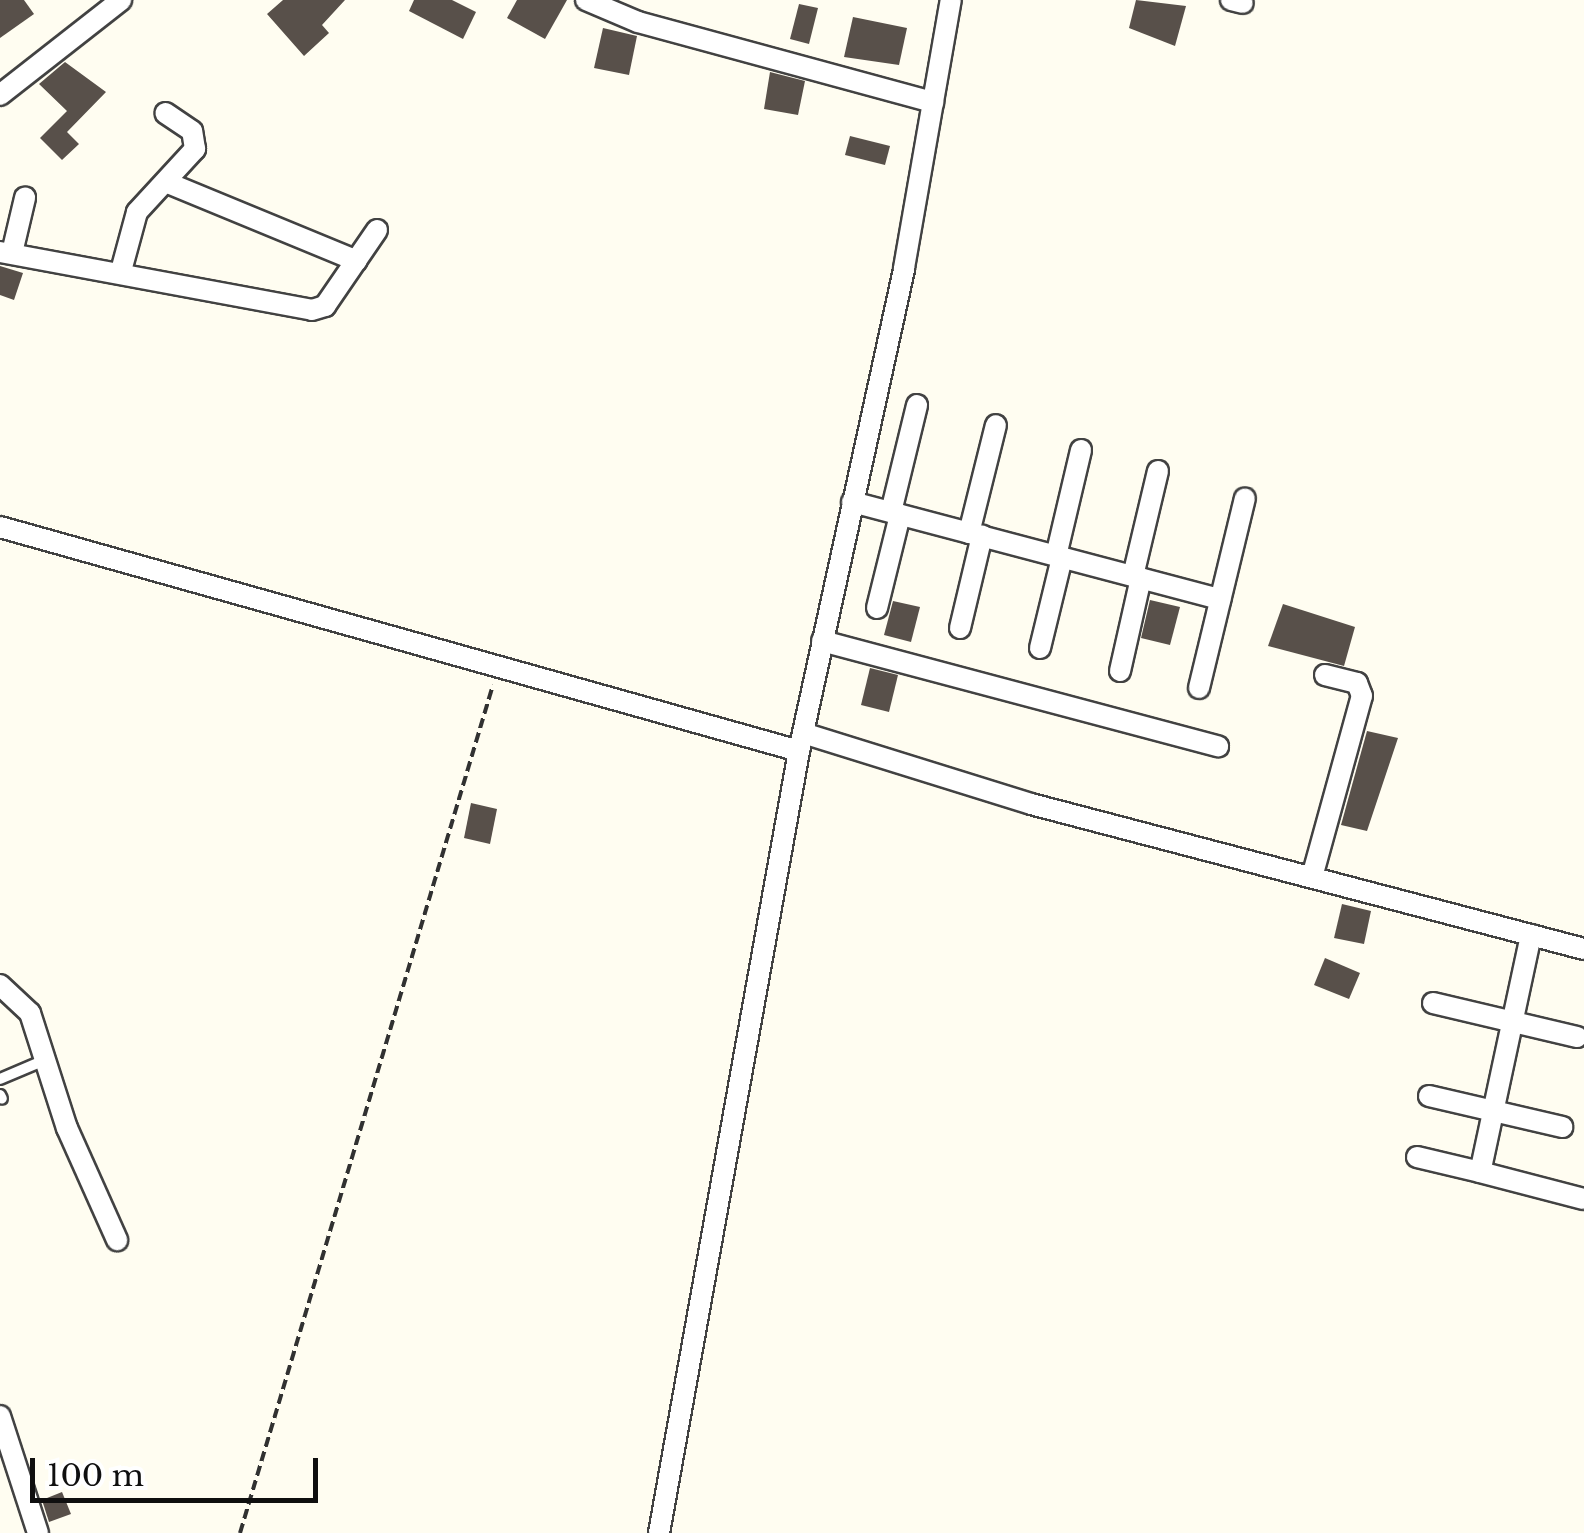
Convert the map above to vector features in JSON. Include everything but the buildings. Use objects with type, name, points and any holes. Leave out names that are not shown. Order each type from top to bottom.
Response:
[{"type":"street","points":[[0,95],[121,0]]},
{"type":"street","points":[[586,0],[638,22],[933,102]]},
{"type":"street","points":[[658,1533],[801,742],[933,102],[950,0]]},
{"type":"street","points":[[121,271],[134,218],[168,183],[196,140],[165,113]]},
{"type":"street","points":[[168,183],[357,261]]},
{"type":"street","points":[[25,198],[6,252],[312,310],[325,306],[376,230]]},
{"type":"street","points":[[877,608],[917,404]]},
{"type":"street","points":[[960,628],[996,425]]},
{"type":"street","points":[[1040,648],[1081,450]]},
{"type":"street","points":[[1120,671],[1158,472]]},
{"type":"street","points":[[1199,688],[1245,498]]},
{"type":"street","points":[[852,502],[1220,599]]},
{"type":"street","points":[[0,527],[499,666],[1584,949]]},
{"type":"street","points":[[822,641],[1218,746]]},
{"type":"street","points":[[1312,876],[1362,696],[1358,683],[1325,675]]},
{"type":"street","points":[[1480,1172],[1530,935]]},
{"type":"street","points":[[0,985],[30,1013],[117,1240]]},
{"type":"street","points":[[1432,1003],[1577,1037]]},
{"type":"street","points":[[1428,1096],[1562,1127]]},
{"type":"street","points":[[1417,1156],[1584,1200]]},
{"type":"street","points":[[0,1416],[38,1533]]},
{"type":"lane","points":[[0,1080],[45,1060]]},
{"type":"path","points":[[240,1533],[499,666]]}]
